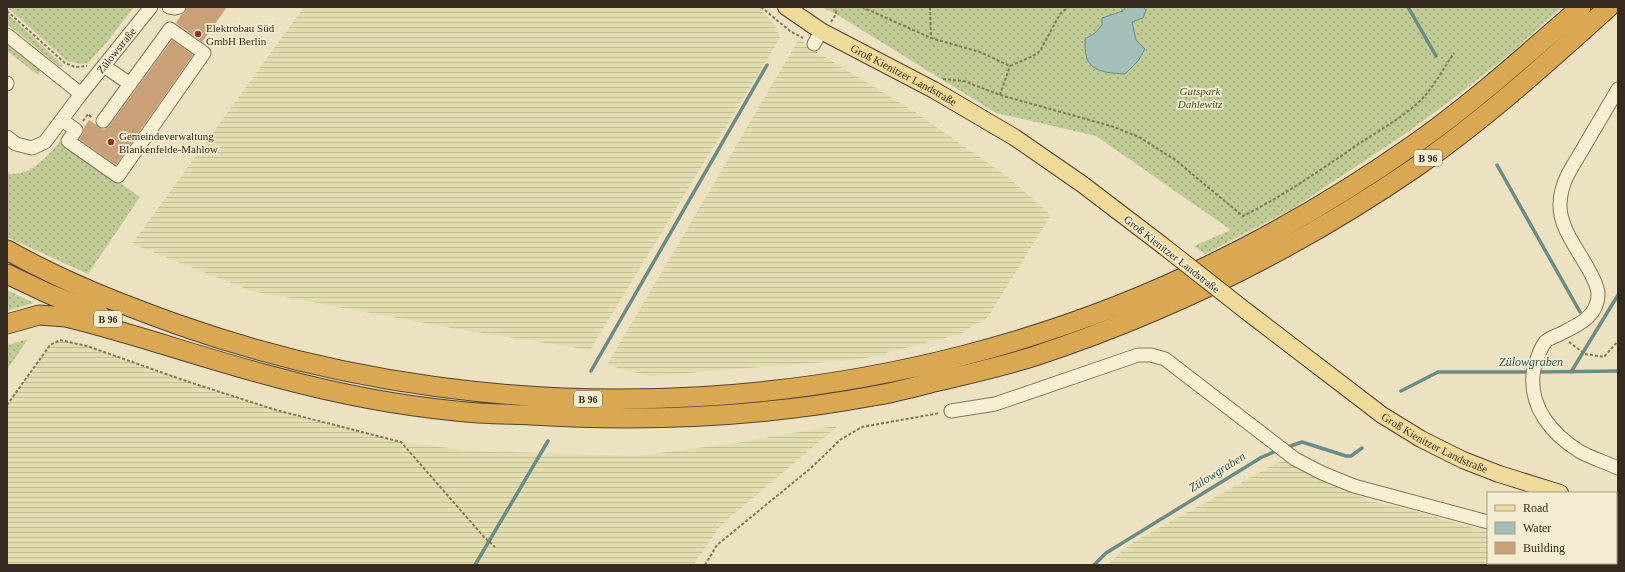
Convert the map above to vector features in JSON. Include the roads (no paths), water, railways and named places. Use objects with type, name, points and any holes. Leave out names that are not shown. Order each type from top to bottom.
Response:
[{"type":"highway","name":"B 96","points":[[7,250],[47,272],[117,303],[209,335],[332,368],[394,380],[498,394],[606,399],[712,396],[784,389],[867,376],[958,357],[1025,339],[1112,308],[1209,266],[1303,216],[1418,142],[1517,63],[1581,7]]},
{"type":"highway","name":"B 96","points":[[7,274],[113,321],[211,359],[273,377],[332,391],[393,402],[457,411],[594,418],[646,418],[720,415],[782,409],[872,396],[965,376],[1033,357],[1119,326],[1226,279],[1313,233],[1420,164],[1486,114],[1542,67],[1609,7]]},
{"type":"highway","points":[[7,324],[39,315],[66,316],[211,359]]},
{"type":"main road","name":"Groß Kienitzer Landstraße","points":[[786,7],[817,38],[934,90],[972,111],[1048,160],[1162,245],[1382,415],[1421,439],[1463,460],[1499,474],[1557,492]]},
{"type":"street","name":"Zülowstraße","points":[[7,137],[16,144],[32,148],[45,142],[81,94],[98,65],[151,7]]},
{"type":"street","points":[[169,7],[179,7]]},
{"type":"street","points":[[62,120],[76,130],[68,141],[118,176],[204,53],[170,29],[103,121]]},
{"type":"street","points":[[7,34],[81,94]]},
{"type":"street","points":[[98,65],[130,84]]},
{"type":"street","points":[[1618,89],[1561,187],[1559,201],[1560,214],[1566,229],[1596,282],[1598,292],[1597,305],[1594,312],[1577,325],[1546,341],[1533,373],[1533,390],[1537,404],[1543,418],[1559,436],[1580,451],[1618,468]]},
{"type":"street","points":[[951,411],[995,404],[1138,354],[1151,355],[1165,359],[1295,459],[1322,473],[1354,486],[1487,522]]},
{"type":"water","points":[[1126,7],[1143,7],[1146,10],[1143,18],[1132,22],[1136,40],[1145,49],[1138,61],[1125,74],[1096,69],[1088,61],[1085,39],[1095,33],[1102,25],[1102,18],[1123,11]]},
{"type":"waterway","points":[[1408,7],[1436,56]]},
{"type":"waterway","points":[[591,371],[767,65]]},
{"type":"waterway","points":[[1497,165],[1580,312]]},
{"type":"waterway","points":[[1571,372],[1618,295]]},
{"type":"waterway","name":"Zülowgraben","points":[[1537,372],[1618,371]]},
{"type":"waterway","name":"Zülowgraben","points":[[1401,391],[1438,372],[1531,372]]},
{"type":"waterway","points":[[475,565],[548,441]]},
{"type":"waterway","name":"Zülowgraben","points":[[1285,448],[1302,442],[1346,456],[1351,456],[1362,448]]},
{"type":"waterway","name":"Zülowgraben","points":[[1094,565],[1106,553],[1262,457],[1279,450]]},
{"type":"place","name":"Elektrobau Süd GmbH Berlin","points":[[198,34]]},
{"type":"place","name":"Gemeindeverwaltung Blankenfelde-Mahlow","points":[[111,142]]},
{"type":"park label","name":"Gutspark Dahlewitz","points":[[1200,97]]}]
